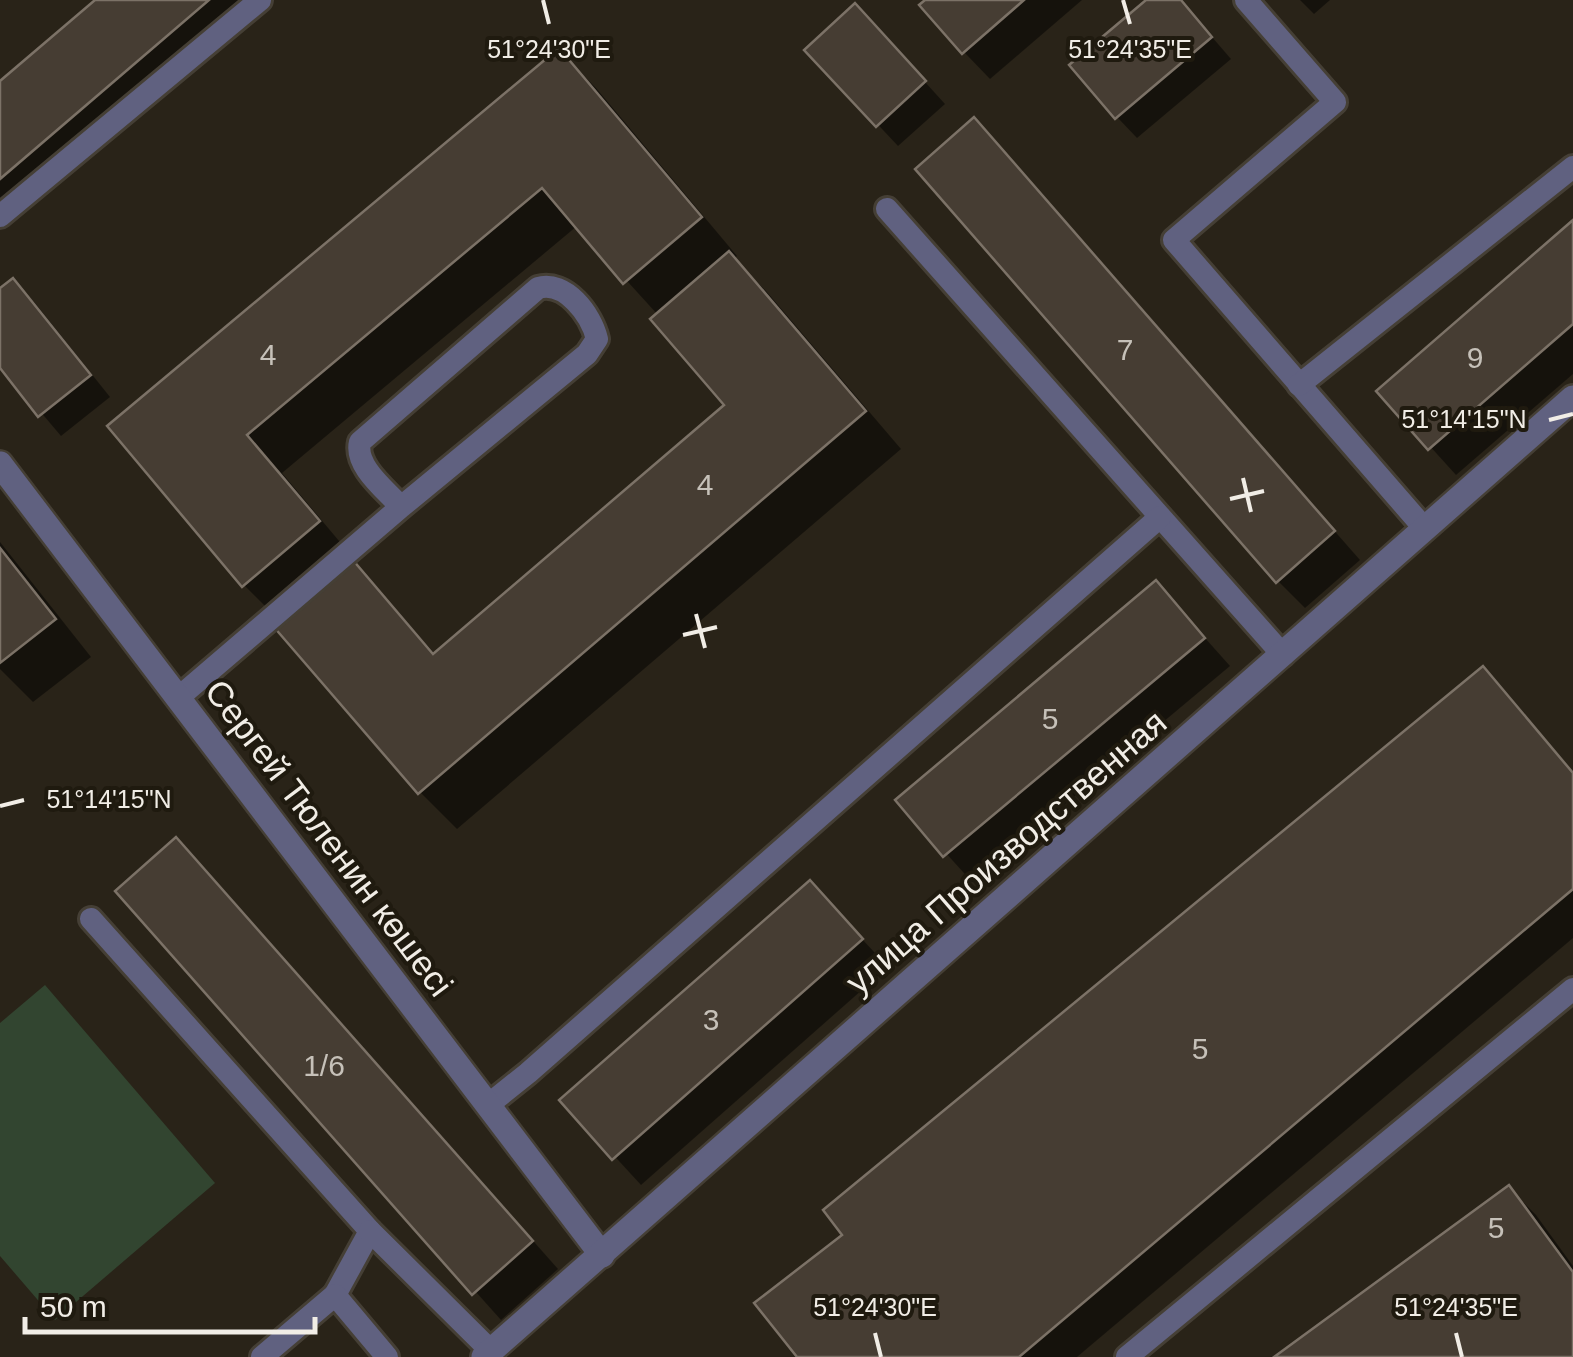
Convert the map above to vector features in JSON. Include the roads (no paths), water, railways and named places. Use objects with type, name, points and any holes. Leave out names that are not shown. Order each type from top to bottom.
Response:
[{"type":"street","name":"улица Производственная","points":[[488,1354],[1573,398]]},
{"type":"street","name":"Сергей Тюленин көшесі","points":[[0,464],[602,1255]]},
{"type":"lane","points":[[0,216],[260,0]]},
{"type":"lane","points":[[1246,0],[1335,102],[1174,240],[1424,529]]},
{"type":"lane","points":[[1299,385],[1573,167]]},
{"type":"lane","points":[[886,208],[1282,655]]},
{"type":"lane","points":[[178,698],[595,345],[592,320],[560,287],[550,284],[538,288],[360,442],[358,452],[363,464],[400,507]]},
{"type":"lane","points":[[488,1105],[1160,516]]},
{"type":"lane","points":[[91,919],[370,1231],[488,1354]]},
{"type":"lane","points":[[1127,1357],[1573,989]]},
{"type":"lane","points":[[262,1357],[336,1294],[370,1231]]},
{"type":"lane","points":[[336,1294],[387,1357]]}]
